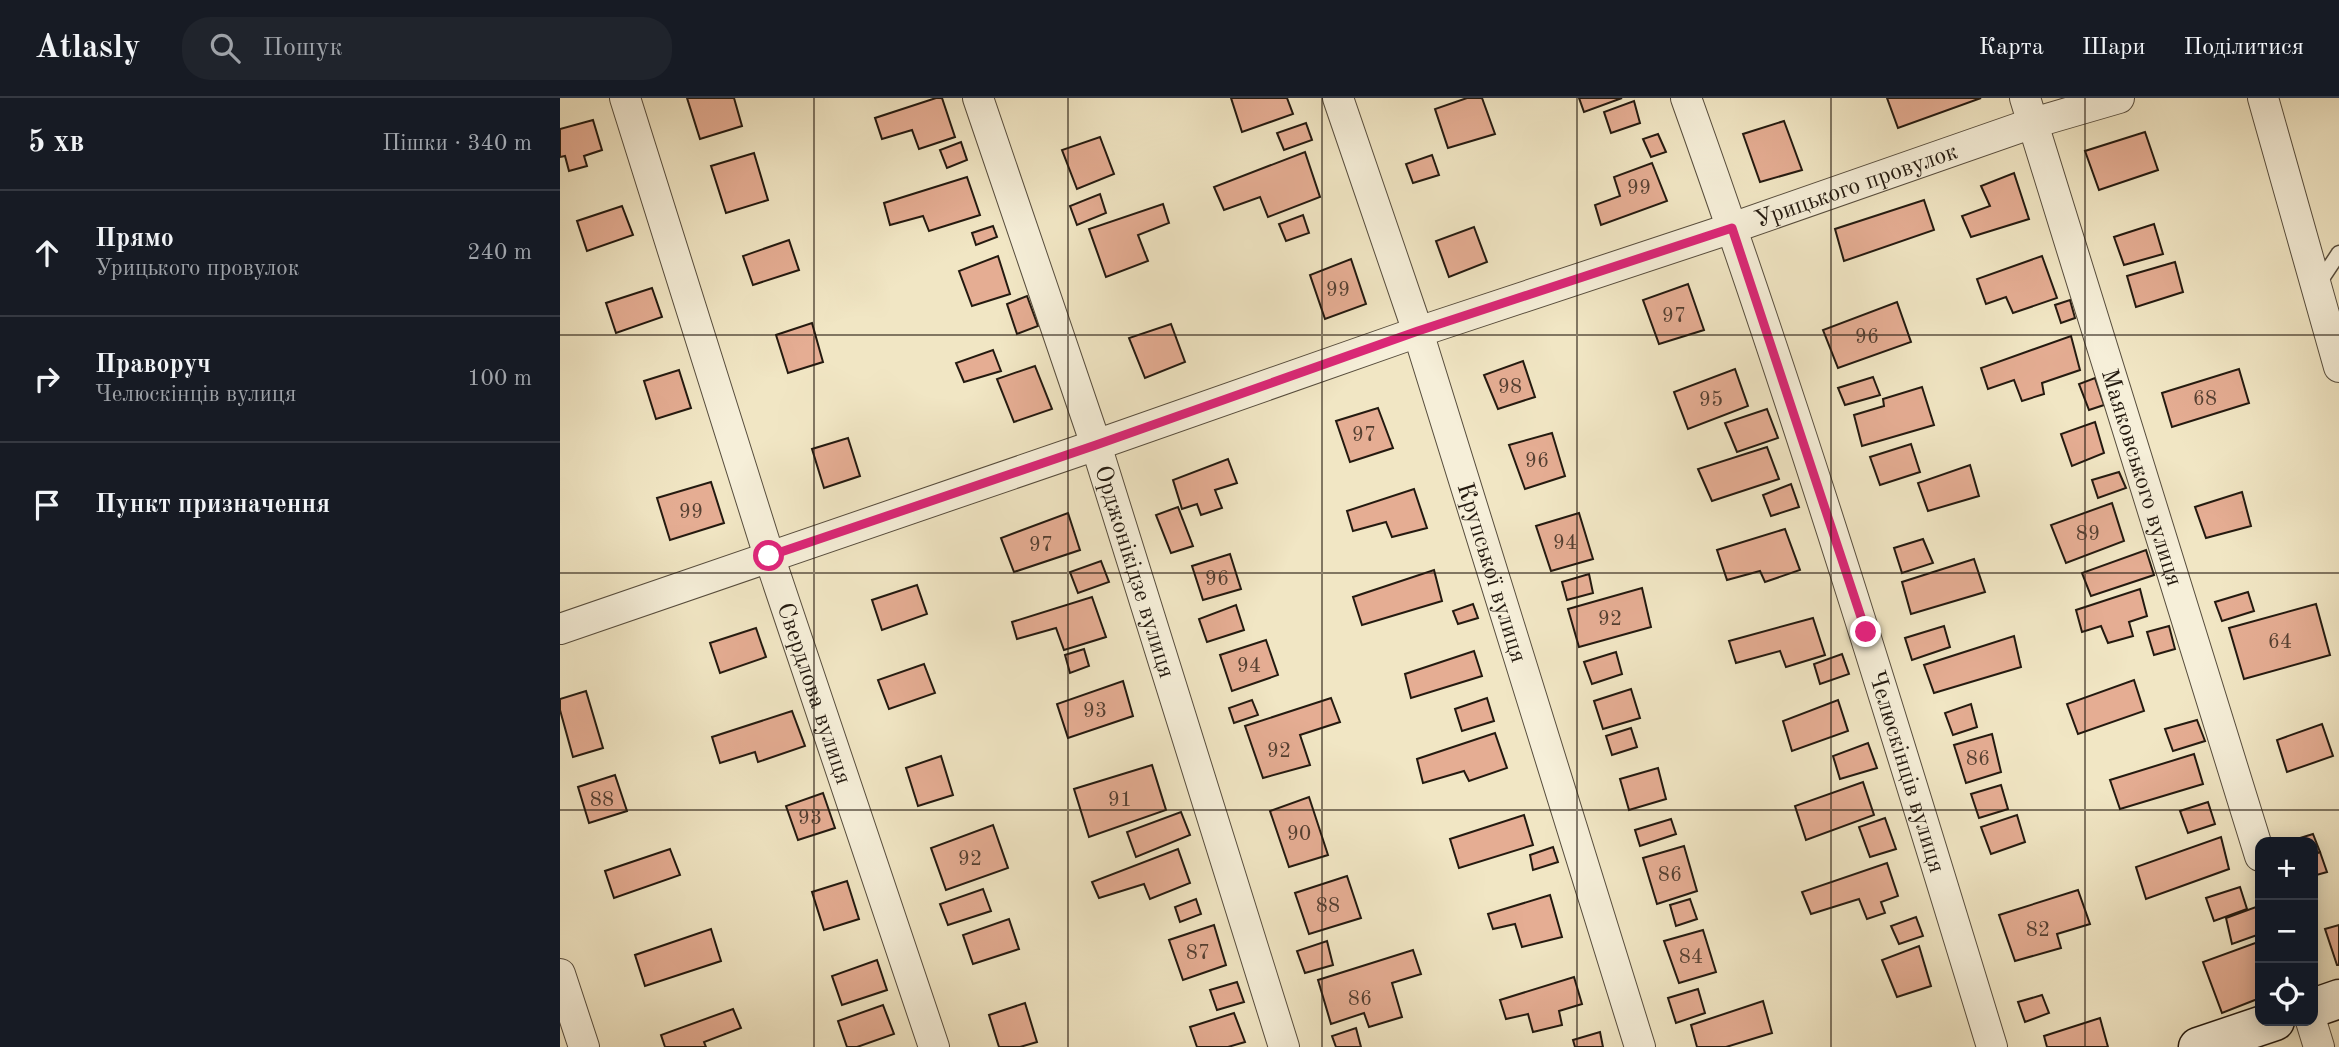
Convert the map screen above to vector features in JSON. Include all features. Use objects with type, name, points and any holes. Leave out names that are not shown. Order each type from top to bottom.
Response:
[{"type":"street","name":"Свердлова вулиця","points":[[625,98],[769,556],[934,1047]]},
{"type":"street","name":"Орджонікідзе вулиця","points":[[978,98],[1096,445],[1284,1047]]},
{"type":"street","name":"Крупської вулиця","points":[[1338,98],[1418,331],[1640,1047]]},
{"type":"street","name":"Челюскінців вулиця","points":[[1686,98],[1866,632],[1992,1047]]},
{"type":"street","name":"Урицького провулок","points":[[560,629],[1418,331],[1732,228],[2029,111],[2119,98]]},
{"type":"street","points":[[2263,98],[2339,367]]},
{"type":"street","name":"Маяковського вулиця","points":[[2029,111],[2255,840]]},
{"type":"street","points":[[560,974],[584,1047]]},
{"type":"street","points":[[2318,1006],[2339,999]]},
{"type":"street","points":[[2199,1047],[2260,1026]]},
{"type":"street","points":[[2313,1026],[2319,1047]]},
{"type":"lane","points":[[2316,288],[2339,253]]},
{"type":"building","points":[[687,98],[734,98],[742,126],[700,139]]},
{"type":"building","points":[[942,98],[955,137],[919,149],[912,130],[882,139],[875,118]]},
{"type":"building","points":[[1231,98],[1287,98],[1293,114],[1242,132]]},
{"type":"building","points":[[1467,98],[1482,98],[1495,134],[1448,148],[1435,109]]},
{"type":"building","points":[[1579,98],[1622,98],[1584,112]]},
{"type":"building","points":[[1887,98],[1981,98],[1898,128]]},
{"type":"building","points":[[1634,101],[1640,123],[1611,133],[1604,112]]},
{"type":"building","points":[[593,120],[602,150],[584,156],[587,166],[569,171],[565,156],[560,157],[560,129]]},
{"type":"building","points":[[1784,121],[1802,170],[1760,182],[1743,134]]},
{"type":"building","points":[[1306,123],[1312,140],[1284,150],[1277,133]]},
{"type":"building","points":[[2145,132],[2158,170],[2099,190],[2085,151]]},
{"type":"building","points":[[1658,134],[1666,152],[1651,157],[1643,139]]},
{"type":"building","points":[[1100,137],[1114,174],[1077,189],[1062,150]]},
{"type":"building","points":[[961,142],[967,160],[947,168],[940,150]]},
{"type":"building","points":[[1305,152],[1320,197],[1268,217],[1260,197],[1224,210],[1214,187]]},
{"type":"building","points":[[754,153],[768,200],[726,213],[711,166]]},
{"type":"building","points":[[1432,155],[1439,175],[1413,183],[1406,164]]},
{"type":"building","points":[[1652,163],[1667,201],[1601,225],[1595,205],[1620,196],[1614,177]]},
{"type":"building","points":[[2014,173],[2029,219],[1971,237],[1962,216],[1990,206],[1981,186]]},
{"type":"building","points":[[967,177],[980,215],[929,231],[923,216],[890,225],[884,203]]},
{"type":"building","points":[[1100,194],[1106,213],[1077,225],[1070,206]]},
{"type":"building","points":[[1924,200],[1934,230],[1844,261],[1835,229]]},
{"type":"building","points":[[1163,204],[1169,223],[1138,235],[1148,261],[1106,277],[1089,229]]},
{"type":"building","points":[[622,206],[633,235],[587,251],[577,221]]},
{"type":"building","points":[[1303,215],[1309,233],[1286,241],[1279,224]]},
{"type":"building","points":[[2154,224],[2163,254],[2124,265],[2114,237]]},
{"type":"building","points":[[993,226],[997,237],[976,245],[972,233]]},
{"type":"building","points":[[1474,227],[1487,262],[1449,277],[1436,241]]},
{"type":"building","points":[[789,240],[799,270],[753,285],[743,256]]},
{"type":"building","points":[[998,256],[1010,294],[972,306],[959,271]]},
{"type":"building","points":[[2042,256],[2057,298],[2013,313],[2006,297],[1986,304],[1977,279]]},
{"type":"building","points":[[1351,259],[1366,304],[1325,319],[1310,275]]},
{"type":"building","points":[[2175,262],[2183,292],[2136,307],[2127,276]]},
{"type":"building","points":[[1688,284],[1704,330],[1659,344],[1643,300]]},
{"type":"building","points":[[652,288],[662,317],[616,333],[606,303]]},
{"type":"building","points":[[1027,296],[1038,326],[1017,334],[1007,304]]},
{"type":"building","points":[[2070,300],[2075,318],[2061,323],[2055,305]]},
{"type":"building","points":[[1897,302],[1911,342],[1838,368],[1823,330]]},
{"type":"building","points":[[812,323],[823,362],[788,373],[776,335]]},
{"type":"building","points":[[1171,324],[1185,362],[1145,378],[1129,338]]},
{"type":"building","points":[[2071,336],[2080,370],[2042,383],[2044,394],[2022,401],[2014,380],[1988,389],[1981,368]]},
{"type":"building","points":[[993,350],[1001,371],[964,382],[956,363]]},
{"type":"building","points":[[1523,361],[1535,397],[1498,409],[1484,375]]},
{"type":"building","points":[[1035,366],[1052,409],[1014,422],[997,379]]},
{"type":"building","points":[[1735,369],[1748,406],[1688,429],[1674,392]]},
{"type":"building","points":[[2239,369],[2249,403],[2172,427],[2162,393]]},
{"type":"building","points":[[679,370],[691,408],[656,419],[644,381]]},
{"type":"building","points":[[1873,377],[1880,395],[1845,405],[1838,388]]},
{"type":"building","points":[[2095,378],[2104,405],[2089,410],[2079,384]]},
{"type":"building","points":[[1922,387],[1934,425],[1862,446],[1854,415],[1884,406],[1883,399]]},
{"type":"building","points":[[1378,408],[1393,448],[1350,462],[1336,421]]},
{"type":"building","points":[[1767,409],[1778,438],[1737,452],[1725,423]]},
{"type":"building","points":[[2095,422],[2104,453],[2072,466],[2061,434]]},
{"type":"building","points":[[1552,433],[1565,476],[1525,489],[1509,445]]},
{"type":"building","points":[[848,438],[860,476],[824,488],[812,449]]},
{"type":"building","points":[[1911,444],[1920,472],[1880,485],[1870,457]]},
{"type":"building","points":[[1767,447],[1779,479],[1712,501],[1698,469]]},
{"type":"building","points":[[1228,459],[1237,483],[1215,490],[1222,508],[1201,515],[1197,504],[1182,509],[1173,480]]},
{"type":"building","points":[[1970,465],[1979,496],[1928,511],[1918,483]]},
{"type":"building","points":[[2119,472],[2126,488],[2098,498],[2092,480]]},
{"type":"building","points":[[711,482],[724,523],[670,540],[657,498]]},
{"type":"building","points":[[1791,484],[1799,507],[1771,516],[1763,495]]},
{"type":"building","points":[[1414,489],[1427,528],[1392,537],[1386,522],[1353,531],[1347,511]]},
{"type":"building","points":[[2242,492],[2251,526],[2206,538],[2195,507]]},
{"type":"building","points":[[2112,503],[2124,541],[2066,563],[2051,525]]},
{"type":"building","points":[[1178,507],[1193,546],[1171,553],[1156,515]]},
{"type":"building","points":[[1068,513],[1080,550],[1014,572],[1001,538]]},
{"type":"building","points":[[1579,513],[1593,559],[1551,571],[1536,526]]},
{"type":"building","points":[[1785,529],[1800,570],[1765,582],[1760,571],[1727,580],[1717,550]]},
{"type":"building","points":[[1923,539],[1933,563],[1902,573],[1894,548]]},
{"type":"building","points":[[2146,550],[2154,575],[2091,596],[2082,573]]},
{"type":"building","points":[[1230,554],[1241,589],[1203,600],[1192,566]]},
{"type":"building","points":[[1974,559],[1985,592],[1911,614],[1902,582]]},
{"type":"building","points":[[1101,561],[1109,582],[1078,593],[1070,572]]},
{"type":"building","points":[[1434,570],[1442,601],[1362,625],[1353,597]]},
{"type":"building","points":[[1589,574],[1593,593],[1567,600],[1562,582]]},
{"type":"building","points":[[917,585],[927,614],[882,630],[872,600]]},
{"type":"building","points":[[1642,588],[1651,627],[1579,647],[1568,609]]},
{"type":"building","points":[[2140,589],[2147,616],[2129,622],[2133,636],[2108,643],[2101,626],[2082,632],[2076,610]]},
{"type":"building","points":[[2248,592],[2254,611],[2222,621],[2215,602]]},
{"type":"building","points":[[1092,597],[1106,637],[1064,650],[1056,628],[1017,639],[1012,622]]},
{"type":"building","points":[[1473,604],[1478,618],[1458,624],[1453,611]]},
{"type":"building","points":[[2316,604],[2330,655],[2244,679],[2229,628]]},
{"type":"building","points":[[1236,605],[1244,630],[1207,642],[1199,619]]},
{"type":"building","points":[[1813,618],[1825,655],[1786,667],[1780,651],[1736,663],[1729,641]]},
{"type":"building","points":[[1944,626],[1950,647],[1912,660],[1905,638]]},
{"type":"building","points":[[2169,626],[2175,649],[2154,655],[2147,632]]},
{"type":"building","points":[[756,628],[766,657],[720,673],[710,643]]},
{"type":"building","points":[[2014,636],[2021,667],[1934,693],[1924,665]]},
{"type":"building","points":[[1266,640],[1278,675],[1232,691],[1220,655]]},
{"type":"building","points":[[1084,649],[1089,666],[1070,673],[1065,655]]},
{"type":"building","points":[[1474,651],[1482,676],[1411,698],[1405,674]]},
{"type":"building","points":[[1616,652],[1622,674],[1592,684],[1584,662]]},
{"type":"building","points":[[1842,654],[1849,674],[1820,684],[1814,664]]},
{"type":"building","points":[[924,664],[935,693],[889,709],[878,680]]},
{"type":"building","points":[[2134,680],[2144,711],[2078,734],[2067,704]]},
{"type":"building","points":[[1123,681],[1133,716],[1068,738],[1057,704]]},
{"type":"building","points":[[1631,689],[1640,718],[1603,729],[1594,701]]},
{"type":"building","points":[[586,691],[603,748],[573,757],[560,710],[560,699]]},
{"type":"building","points":[[1331,698],[1340,722],[1300,735],[1310,765],[1263,778],[1245,726]]},
{"type":"building","points":[[1487,698],[1494,721],[1462,731],[1455,709]]},
{"type":"building","points":[[1252,700],[1258,715],[1234,723],[1229,708]]},
{"type":"building","points":[[1838,700],[1848,731],[1792,751],[1783,721]]},
{"type":"building","points":[[1971,704],[1977,727],[1953,735],[1945,713]]},
{"type":"building","points":[[792,711],[805,746],[758,762],[755,752],[720,763],[712,737]]},
{"type":"building","points":[[2197,720],[2205,741],[2173,751],[2165,729]]},
{"type":"building","points":[[2322,724],[2333,756],[2287,772],[2277,740]]},
{"type":"building","points":[[1631,728],[1637,747],[1612,755],[1606,736]]},
{"type":"building","points":[[1495,733],[1507,768],[1469,781],[1464,771],[1423,783],[1417,759]]},
{"type":"building","points":[[1992,734],[2001,772],[1966,783],[1954,745]]},
{"type":"building","points":[[1868,743],[1877,768],[1840,779],[1833,756]]},
{"type":"building","points":[[2194,754],[2203,784],[2120,809],[2110,780]]},
{"type":"building","points":[[941,756],[953,795],[918,806],[906,768]]},
{"type":"building","points":[[1152,765],[1166,810],[1089,837],[1074,789]]},
{"type":"building","points":[[1658,768],[1666,799],[1629,810],[1620,779]]},
{"type":"building","points":[[615,775],[627,811],[589,823],[578,787]]},
{"type":"building","points":[[1863,782],[1874,815],[1806,840],[1795,806]]},
{"type":"building","points":[[2001,785],[2008,809],[1979,818],[1971,794]]},
{"type":"building","points":[[823,793],[835,828],[798,840],[786,806]]},
{"type":"building","points":[[1309,797],[1328,855],[1289,867],[1270,811]]},
{"type":"building","points":[[2208,802],[2215,824],[2188,833],[2180,811]]},
{"type":"building","points":[[1181,812],[1190,835],[1136,857],[1127,832]]},
{"type":"building","points":[[1524,815],[1533,845],[1459,868],[1450,839]]},
{"type":"building","points":[[2017,815],[2025,842],[1991,854],[1981,827]]},
{"type":"building","points":[[1885,818],[1896,849],[1870,857],[1859,827]]},
{"type":"building","points":[[1671,819],[1676,834],[1640,846],[1635,830]]},
{"type":"building","points":[[993,825],[1008,868],[946,890],[931,848]]},
{"type":"building","points":[[2221,837],[2229,869],[2146,899],[2136,867]]},
{"type":"building","points":[[1684,846],[1697,891],[1657,904],[1643,858]]},
{"type":"building","points":[[1553,847],[1558,862],[1533,870],[1530,855]]},
{"type":"building","points":[[670,849],[680,875],[614,898],[605,871]]},
{"type":"building","points":[[1178,849],[1190,883],[1150,899],[1144,884],[1099,898],[1092,882]]},
{"type":"building","points":[[2320,852],[2327,872],[2318,875]]},
{"type":"building","points":[[1887,863],[1898,896],[1881,902],[1885,913],[1867,919],[1859,899],[1811,914],[1802,892]]},
{"type":"building","points":[[1347,876],[1361,918],[1309,934],[1295,893]]},
{"type":"building","points":[[847,881],[859,919],[824,930],[812,892]]},
{"type":"building","points":[[2240,887],[2247,909],[2214,921],[2206,898]]},
{"type":"building","points":[[983,889],[991,911],[948,925],[940,904]]},
{"type":"building","points":[[2078,890],[2090,924],[2057,934],[2061,948],[2015,961],[1999,915]]},
{"type":"building","points":[[1550,895],[1562,937],[1522,947],[1515,924],[1493,929],[1488,914]]},
{"type":"building","points":[[1196,899],[1201,914],[1180,922],[1175,907]]},
{"type":"building","points":[[1690,899],[1697,919],[1676,926],[1670,905]]},
{"type":"building","points":[[2255,907],[2255,936],[2232,944],[2226,918]]},
{"type":"building","points":[[1916,917],[1923,936],[1899,944],[1891,926]]},
{"type":"building","points":[[1009,919],[1019,949],[973,964],[963,935]]},
{"type":"building","points":[[1214,925],[1226,965],[1183,980],[1169,940]]},
{"type":"building","points":[[2339,925],[2339,965],[2337,965],[2325,929]]},
{"type":"building","points":[[711,929],[721,961],[645,986],[635,955]]},
{"type":"building","points":[[1703,930],[1716,972],[1679,983],[1664,941]]},
{"type":"building","points":[[1327,941],[1333,965],[1305,973],[1297,951]]},
{"type":"building","points":[[2255,943],[2255,1000],[2222,1013],[2203,962]]},
{"type":"building","points":[[1919,946],[1931,986],[1897,997],[1882,960]]},
{"type":"building","points":[[1413,950],[1421,974],[1392,983],[1402,1017],[1369,1027],[1364,1013],[1331,1024],[1318,980]]},
{"type":"building","points":[[877,960],[887,990],[842,1005],[832,976]]},
{"type":"building","points":[[1574,977],[1582,1004],[1559,1011],[1562,1025],[1533,1032],[1528,1014],[1506,1019],[1500,1000]]},
{"type":"building","points":[[1237,982],[1244,1002],[1217,1010],[1210,990]]},
{"type":"building","points":[[1698,989],[1705,1013],[1676,1023],[1668,998]]},
{"type":"building","points":[[2042,995],[2049,1013],[2025,1022],[2018,1002]]},
{"type":"building","points":[[1763,1001],[1772,1033],[1726,1047],[1697,1047],[1691,1025]]},
{"type":"building","points":[[1025,1003],[1037,1042],[1020,1047],[999,1047],[989,1015]]},
{"type":"building","points":[[883,1005],[894,1034],[857,1047],[847,1047],[838,1021]]},
{"type":"building","points":[[733,1009],[741,1028],[704,1042],[706,1047],[665,1047],[661,1035]]},
{"type":"building","points":[[1234,1013],[1245,1042],[1228,1047],[1197,1047],[1190,1027]]},
{"type":"building","points":[[2100,1018],[2108,1047],[2047,1047],[2044,1036]]},
{"type":"building","points":[[1356,1028],[1361,1047],[1336,1047],[1332,1036]]},
{"type":"building","points":[[1600,1032],[1603,1047],[1575,1047],[1573,1040]]},
{"type":"route","points":[[769,556],[1096,445],[1418,331],[1732,228],[1866,632]]}]
